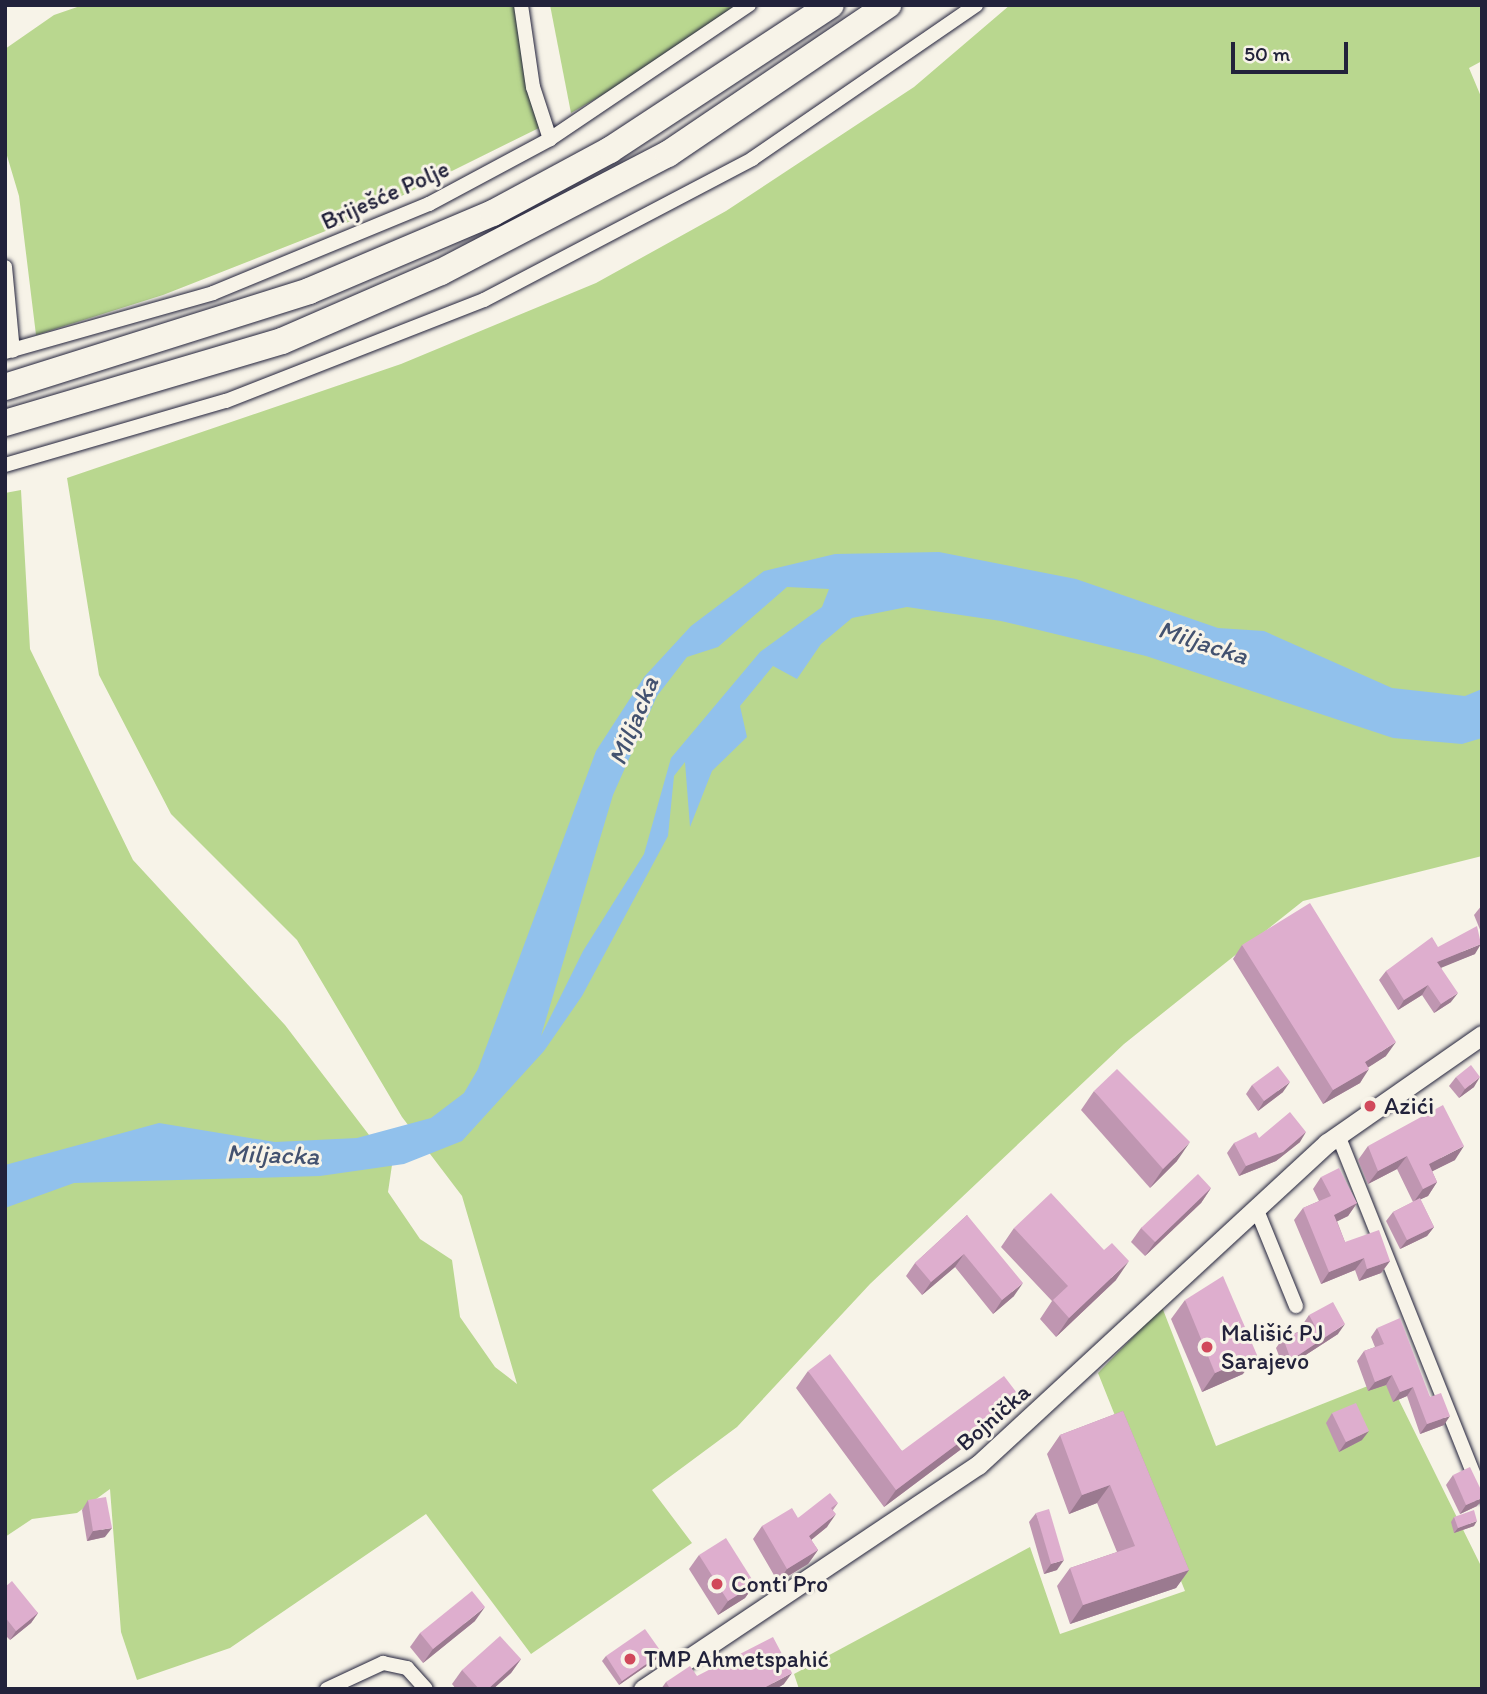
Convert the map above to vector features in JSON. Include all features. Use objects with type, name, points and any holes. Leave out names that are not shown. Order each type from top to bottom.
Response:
[{"type":"highway","points":[[5,387],[309,291],[493,213],[610,150],[831,5]]},
{"type":"highway","points":[[5,423],[282,341],[441,272],[668,154],[888,5]]},
{"type":"main road","name":"Bojnička","points":[[643,1689],[978,1465],[1338,1135],[1482,1035]]},
{"type":"street","points":[[521,5],[533,87],[550,139]]},
{"type":"street","name":"Briješće Polje","points":[[9,351],[213,293],[429,204],[550,139],[749,5]]},
{"type":"street","points":[[5,466],[226,401],[484,300],[752,159],[976,5]]},
{"type":"street","points":[[5,267],[9,351]]},
{"type":"street","points":[[1338,1135],[1482,1495]]},
{"type":"street","points":[[1256,1208],[1296,1306]]},
{"type":"street","points":[[327,1689],[383,1663],[407,1668],[426,1689]]},
{"type":"green space","points":[[83,5],[517,5],[543,126],[351,221],[163,295],[36,335],[19,196],[5,149],[5,49],[54,15]]},
{"type":"green space","points":[[550,5],[735,5],[670,56],[571,113]]},
{"type":"green space","points":[[1010,5],[1482,5],[1482,61],[1469,68],[1482,99],[1482,856],[1303,901],[1124,1044],[870,1284],[737,1427],[652,1490],[692,1543],[531,1654],[426,1514],[230,1648],[137,1680],[121,1632],[110,1489],[77,1513],[32,1519],[5,1537],[5,493],[21,490],[30,649],[133,860],[285,1025],[392,1165],[388,1192],[420,1239],[452,1260],[460,1317],[495,1367],[517,1384],[462,1196],[402,1117],[297,940],[171,814],[99,675],[67,478],[401,364],[596,283],[726,211],[914,87]]},
{"type":"green space","points":[[1162,1307],[1216,1446],[1388,1378],[1482,1568],[1482,1689],[799,1689],[794,1674],[1030,1547],[1060,1634],[1185,1591],[1098,1373]]},
{"type":"water","name":"Miljacka","points":[[939,552],[1076,579],[1218,628],[1264,631],[1392,688],[1465,696],[1482,689],[1482,738],[1462,744],[1393,738],[1146,656],[1001,621],[907,607],[852,618],[821,644],[797,679],[773,666],[740,706],[747,737],[712,771],[690,827],[685,762],[674,776],[668,836],[582,996],[544,1051],[462,1141],[404,1164],[320,1176],[74,1183],[5,1208],[5,1165],[159,1123],[275,1142],[357,1138],[431,1118],[464,1093],[478,1069],[596,751],[644,677],[691,626],[764,571],[835,554]],"holes":[[[787,587],[829,589],[822,607],[760,652],[671,758],[644,854],[583,951],[541,1036],[613,795],[657,696],[687,657],[718,647]]]},
{"type":"building","points":[[1310,903],[1396,1042],[1365,1062],[1369,1069],[1333,1090],[1242,945]]},
{"type":"building","points":[[1477,926],[1481,944],[1437,962],[1458,993],[1441,1004],[1428,985],[1404,1000],[1386,971],[1432,937],[1438,947]]},
{"type":"building","points":[[1471,1065],[1480,1077],[1465,1089],[1456,1077]]},
{"type":"building","points":[[1278,1066],[1290,1082],[1264,1101],[1252,1085]]},
{"type":"building","points":[[1117,1069],[1190,1142],[1163,1169],[1094,1091]]},
{"type":"building","points":[[1443,1105],[1464,1146],[1429,1164],[1437,1182],[1423,1189],[1407,1156],[1378,1171],[1368,1146]]},
{"type":"building","points":[[1290,1112],[1306,1132],[1283,1152],[1246,1166],[1234,1143],[1256,1132],[1259,1138]]},
{"type":"building","points":[[1339,1168],[1357,1203],[1334,1215],[1345,1242],[1379,1230],[1390,1261],[1367,1269],[1364,1258],[1329,1272],[1303,1208],[1331,1196],[1321,1177]]},
{"type":"building","points":[[1198,1174],[1211,1188],[1155,1242],[1141,1228]]},
{"type":"building","points":[[1051,1193],[1104,1250],[1112,1243],[1129,1261],[1069,1318],[1053,1300],[1068,1286],[1014,1228]]},
{"type":"building","points":[[1420,1198],[1434,1227],[1407,1240],[1393,1212]]},
{"type":"building","points":[[967,1215],[1023,1283],[1002,1300],[964,1254],[931,1282],[915,1263]]},
{"type":"building","points":[[1223,1276],[1257,1355],[1215,1373],[1185,1300]]},
{"type":"building","points":[[1333,1302],[1345,1324],[1291,1360],[1283,1338],[1315,1326],[1309,1315]]},
{"type":"building","points":[[1400,1318],[1430,1397],[1441,1393],[1450,1416],[1427,1424],[1413,1387],[1400,1392],[1392,1375],[1375,1382],[1364,1351],[1384,1344],[1377,1328]]},
{"type":"building","points":[[830,1354],[902,1451],[1004,1376],[1020,1397],[896,1490],[808,1371]]},
{"type":"building","points":[[1356,1403],[1369,1431],[1346,1442],[1332,1413]]},
{"type":"building","points":[[1123,1411],[1189,1570],[1083,1605],[1070,1568],[1135,1546],[1110,1485],[1082,1495],[1060,1435]]},
{"type":"building","points":[[1470,1467],[1482,1492],[1482,1498],[1466,1505],[1453,1475]]},
{"type":"building","points":[[830,1493],[838,1503],[831,1508],[836,1514],[809,1536],[818,1550],[787,1569],[762,1526],[792,1508],[798,1518]]},
{"type":"building","points":[[106,1497],[112,1528],[93,1531],[88,1500]]},
{"type":"building","points":[[1049,1509],[1064,1560],[1051,1564],[1036,1513]]},
{"type":"building","points":[[1474,1510],[1477,1521],[1458,1528],[1454,1517]]},
{"type":"building","points":[[726,1538],[755,1584],[728,1601],[699,1555]]},
{"type":"building","points":[[12,1581],[38,1613],[16,1631],[5,1617],[5,1587]]},
{"type":"building","points":[[472,1591],[485,1607],[433,1649],[420,1633]]},
{"type":"building","name":"TMP Ahmetspahić","points":[[645,1629],[662,1653],[622,1681],[606,1656]]},
{"type":"building","points":[[500,1636],[521,1659],[488,1689],[479,1689],[462,1670]]},
{"type":"building","points":[[773,1637],[792,1673],[762,1689],[668,1689],[666,1682],[690,1666],[697,1676]]},
{"type":"place","name":"Azići","points":[[1370,1106]]},
{"type":"place","name":"Mališić PJ Sarajevo","points":[[1207,1347]]},
{"type":"place","name":"Conti Pro","points":[[717,1584]]},
{"type":"place","name":"TMP Ahmetspahić","points":[[630,1659]]}]
